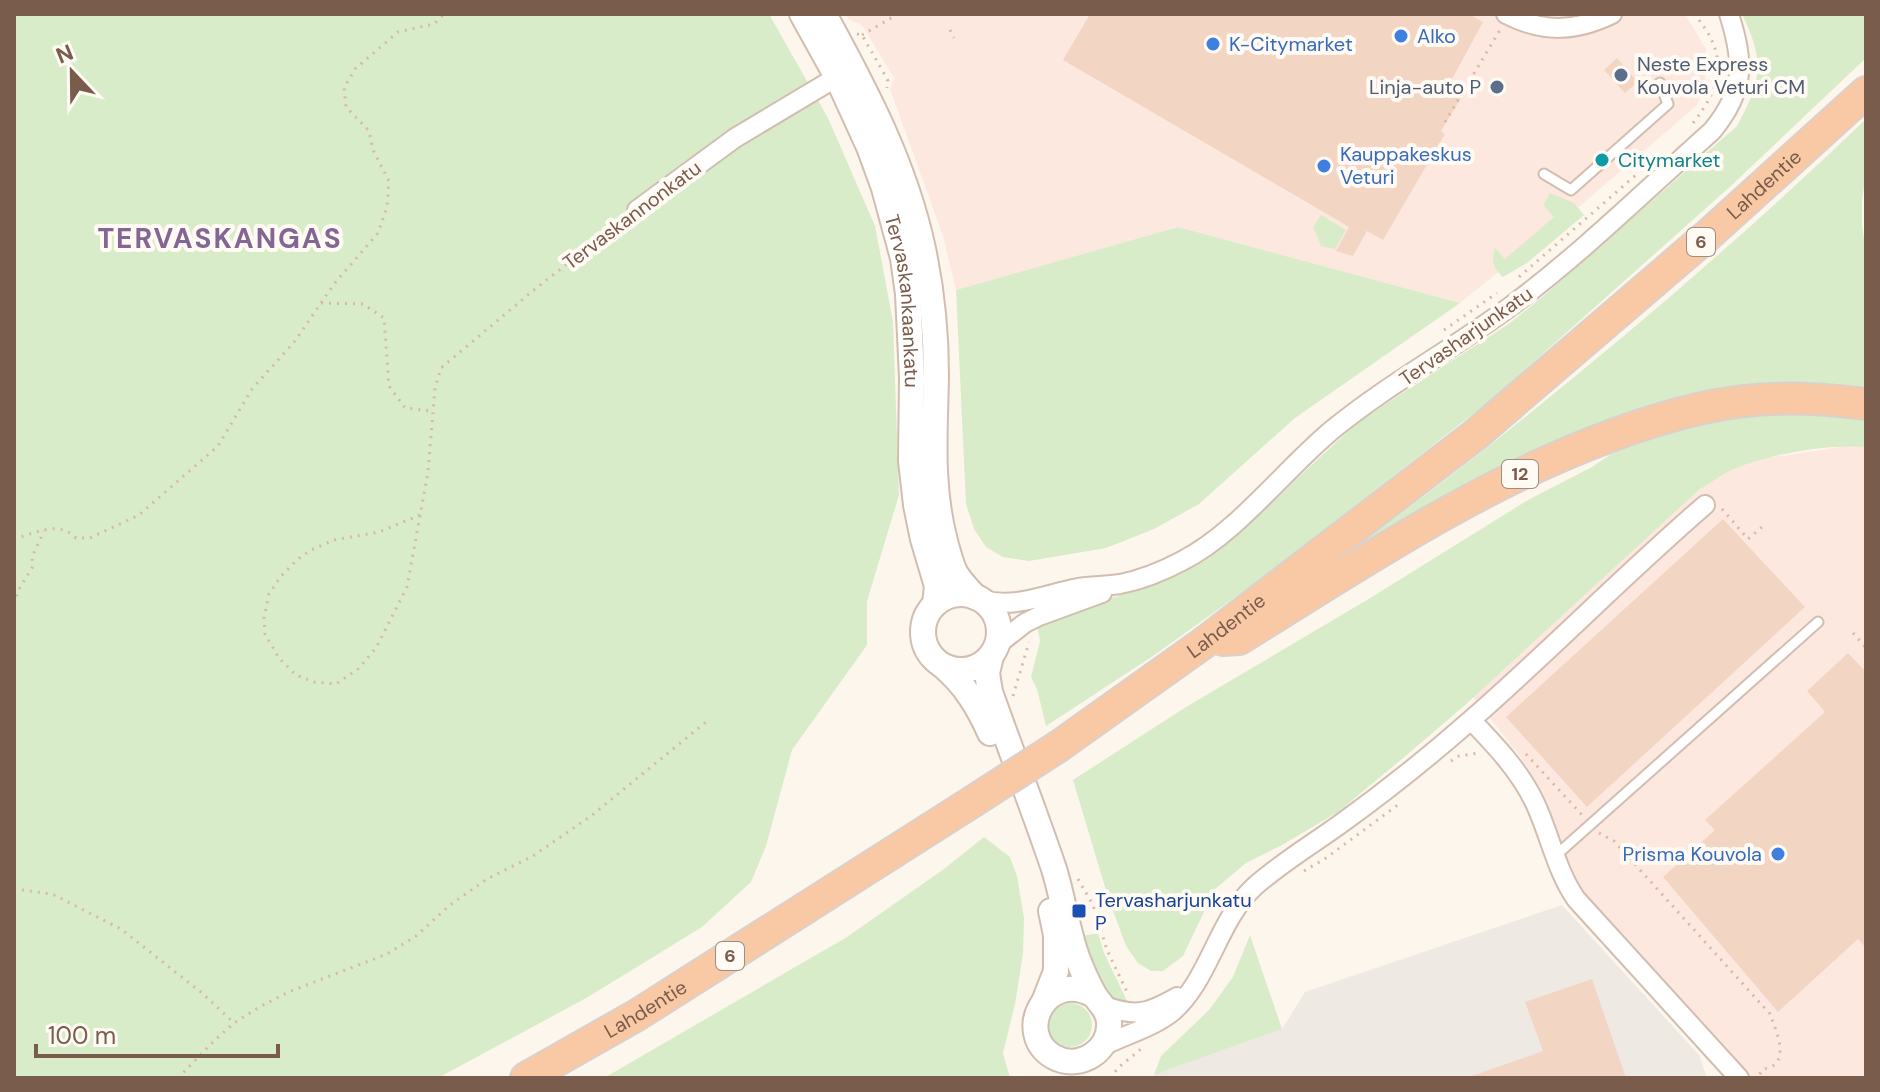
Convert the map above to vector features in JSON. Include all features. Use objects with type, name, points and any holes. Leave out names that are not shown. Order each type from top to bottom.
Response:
[{"type":"highway","name":"Lahdentie","points":[[526,1078],[637,1015],[972,802],[1059,746],[1205,642],[1391,501],[1521,397],[1707,236],[1866,92]]},
{"type":"highway","name":"12","points":[[1205,642],[1239,639],[1439,517],[1539,464],[1638,425],[1745,400],[1808,398],[1866,404]]},
{"type":"street","name":"Tervaskankaankatu","points":[[802,14],[845,72],[901,169],[918,225],[935,330],[936,502],[950,560],[957,575],[979,599]]},
{"type":"street","name":"Tervaskankaankatu","points":[[824,14],[884,188],[903,258],[912,377],[911,461],[916,505],[937,586],[935,604]]},
{"type":"street","points":[[1554,27],[1569,24],[1589,14]]},
{"type":"street","points":[[1504,21],[1570,28],[1612,14]]},
{"type":"street","name":"Tervasharjunkatu","points":[[979,599],[1001,604],[1019,602],[1079,588],[1121,583],[1183,560],[1225,531],[1333,430],[1542,282],[1712,131],[1728,108],[1738,82],[1739,53],[1732,23],[1719,14]]},
{"type":"street","name":"Tervaskannonkatu","points":[[637,210],[735,138],[845,72]]},
{"type":"street","points":[[1046,1051],[1064,1061],[1088,1062],[1171,1012],[1197,980],[1227,922],[1247,894],[1388,788],[1471,720],[1705,505]]},
{"type":"street","name":"Tervasharjunkatu","points":[[994,650],[1025,623],[1121,583]]},
{"type":"street","points":[[1044,1002],[1056,971],[1056,935],[1046,887],[982,715],[968,691],[925,646],[924,621],[940,599],[952,594],[967,594],[979,599],[990,606],[997,617],[1000,630],[987,673],[990,692],[1054,870],[1081,967],[1108,1016],[1107,1038],[1088,1062]]},
{"type":"street","points":[[943,666],[955,670],[981,665],[994,650]]},
{"type":"street","points":[[1471,720],[1522,780],[1536,806],[1565,883],[1576,899],[1726,1070],[1739,1078]]},
{"type":"street","points":[[1053,1078],[1046,1051],[1036,1032],[1038,1011],[1051,995],[1068,988],[1087,991],[1100,1001],[1135,1014],[1180,995],[1197,980]]},
{"type":"lane","points":[[1544,174],[1571,190],[1668,104],[1660,83]]},
{"type":"lane","points":[[1554,857],[1818,622]]},
{"type":"path","points":[[14,539],[55,527],[70,532],[76,538],[90,538],[139,515],[218,446],[252,389],[295,341],[334,284],[378,233],[387,207],[389,181],[373,150],[369,131],[346,107],[344,88],[355,69],[398,32],[434,24],[444,14]]},
{"type":"path","points":[[886,89],[888,81],[864,37],[898,14]]},
{"type":"path","points":[[1692,125],[1715,89],[1719,68],[1715,44],[1694,14]]},
{"type":"path","points":[[1445,122],[1504,21]]},
{"type":"path","points":[[950,30],[954,38]]},
{"type":"path","points":[[1514,281],[1639,173]]},
{"type":"path","name":"Tervaskannonkatu","points":[[433,411],[441,368],[535,289],[637,210]]},
{"type":"path","points":[[321,303],[363,304],[384,318],[389,386],[405,408],[433,411],[428,472],[407,587],[376,648],[358,669],[336,684],[314,682],[296,675],[279,658],[265,634],[264,618],[269,594],[281,576],[311,550],[334,540],[379,532],[420,515]]},
{"type":"path","points":[[1441,332],[1482,303]]},
{"type":"path","points":[[1705,505],[1714,515],[1721,508],[1748,539],[1762,527]]},
{"type":"path","points":[[14,604],[33,566],[32,557],[44,530]]},
{"type":"path","points":[[1853,633],[1866,648]]},
{"type":"path","points":[[1012,702],[1028,637]]},
{"type":"path","points":[[178,1078],[234,1023],[261,1006],[291,991],[387,954],[416,936],[450,905],[533,856],[591,816],[706,722]]},
{"type":"path","points":[[1451,761],[1486,750]]},
{"type":"path","points":[[1526,754],[1586,818]]},
{"type":"path","points":[[1300,873],[1326,858],[1407,797]]},
{"type":"path","points":[[1600,833],[1614,841],[1770,1014],[1780,1051],[1779,1059],[1762,1070],[1758,1078]]},
{"type":"path","points":[[1077,877],[1093,905],[1107,950],[1132,1002]]},
{"type":"path","points":[[14,889],[52,894],[121,929],[202,993],[234,1023]]},
{"type":"path","points":[[1110,1078],[1143,1047]]},
{"type":"shaded area","name":"Kauppakeskus Veturi","points":[[846,14],[1685,14],[1706,49],[1706,70],[1704,91],[1696,106],[1580,206],[1460,303],[1178,227],[956,290],[943,236],[890,89],[894,78],[862,25],[848,19]]},
{"type":"shaded area","points":[[1846,446],[1866,447],[1866,1078],[1750,1078],[1577,890],[1547,801],[1519,755],[1473,697],[1700,489],[1730,471],[1761,459]]},
{"type":"shaded area","points":[[1562,905],[1699,1055],[1707,1078],[1153,1078],[1154,1075],[1282,1029],[1305,992]]},
{"type":"green space","points":[[14,14],[769,14],[828,118],[875,226],[893,322],[899,495],[867,601],[867,645],[792,750],[766,846],[751,882],[702,927],[588,997],[438,1078],[14,1078]]},
{"type":"green space","points":[[1742,14],[1866,14],[1866,58],[1733,184],[1491,400],[1262,578],[1153,656],[1046,726],[1031,677],[1040,641],[1037,625],[1077,606],[1179,575],[1203,562],[1358,422],[1510,323],[1547,293],[1737,126],[1752,96],[1758,71],[1754,45]]},
{"type":"green space","points":[[1866,119],[1862,225],[1866,254],[1866,396],[1734,393],[1325,570],[1480,453],[1579,373],[1725,249]]},
{"type":"green space","points":[[1550,193],[1574,203],[1584,215],[1527,263],[1503,277],[1494,264],[1495,248],[1505,259],[1554,217],[1543,205]]},
{"type":"green space","points":[[1321,215],[1346,230],[1335,249],[1321,246],[1313,227]]},
{"type":"green space","points":[[1178,227],[1460,303],[1295,418],[1199,504],[1154,529],[1106,548],[1029,561],[1003,557],[986,547],[974,529],[966,504],[956,290]]},
{"type":"green space","points":[[1760,409],[1866,417],[1866,447],[1816,449],[1763,459],[1732,470],[1700,489],[1464,706],[1338,812],[1246,863],[1215,889],[1183,956],[1163,971],[1151,971],[1138,963],[1126,946],[1108,897],[1073,780],[1186,707],[1528,500],[1592,467],[1627,443],[1681,424]]},
{"type":"green space","points":[[984,837],[1010,857],[1017,876],[1024,918],[1023,954],[1003,1053],[1010,1078],[604,1078],[847,937]]},
{"type":"green space","points":[[1098,933],[1129,1005],[1107,994],[1095,980],[1083,936]]},
{"type":"green space","points":[[1250,935],[1282,1029],[1154,1075],[1161,1056],[1209,1010],[1233,977]]},
{"type":"green space","points":[[1070,1003],[1085,1010],[1092,1025],[1085,1040],[1070,1047],[1055,1040],[1048,1025],[1055,1010]]},
{"type":"building","name":"Kauppakeskus Veturi","points":[[1090,14],[1469,14],[1483,22],[1450,83],[1464,93],[1441,131],[1445,134],[1383,240],[1367,231],[1353,256],[1336,251],[1349,227],[1063,60]]},
{"type":"building","points":[[1617,58],[1638,82],[1625,93],[1604,70]]},
{"type":"building","points":[[1723,519],[1805,607],[1587,807],[1506,717]]},
{"type":"building","name":"Prisma Kouvola","points":[[1848,653],[1866,672],[1866,948],[1858,939],[1778,1012],[1663,877],[1715,830],[1705,820],[1825,712],[1807,691]]},
{"type":"building","points":[[1592,979],[1626,1078],[1472,1078],[1543,1051],[1525,1002]]},
{"type":"place","name":"Alko","points":[[1401,36]]},
{"type":"place","name":"K-Citymarket","points":[[1213,44]]},
{"type":"place","name":"Neste Express Kouvola Veturi CM","points":[[1621,75]]},
{"type":"place","name":"Linja-auto P","points":[[1497,87]]},
{"type":"place","name":"Citymarket","points":[[1602,160]]},
{"type":"place","name":"Kauppakeskus Veturi","points":[[1324,166]]},
{"type":"place","name":"Prisma Kouvola","points":[[1778,854]]},
{"type":"place","name":"Tervasharjunkatu P","points":[[1079,911]]},
{"type":"district","name":"TERVASKANGAS","points":[[220,238]]}]
